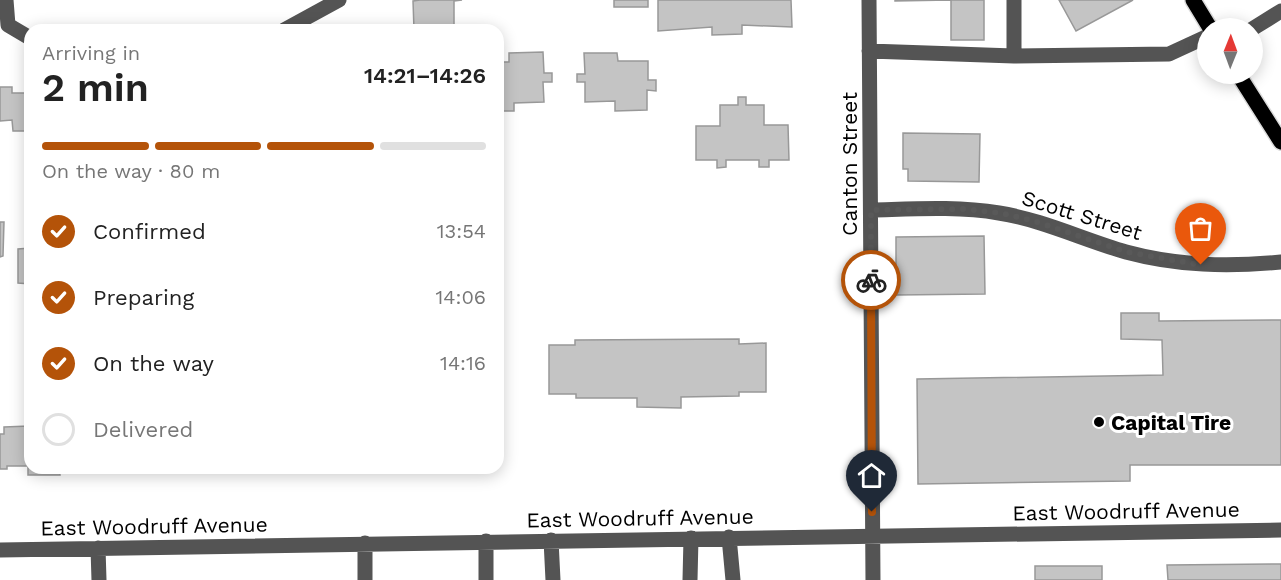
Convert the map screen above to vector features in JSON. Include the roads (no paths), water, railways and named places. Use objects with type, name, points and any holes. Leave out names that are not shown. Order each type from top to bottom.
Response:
[{"type":"main road","points":[[1193,0],[1204,18]]},
{"type":"main road","points":[[1244,84],[1281,142]]},
{"type":"street","points":[[6,0],[8,25],[24,34]]},
{"type":"street","points":[[295,24],[339,0]]},
{"type":"street","name":"Canton Street","points":[[869,0],[873,580]]},
{"type":"street","points":[[1014,0],[1014,56]]},
{"type":"street","points":[[1263,22],[1281,11]]},
{"type":"street","points":[[869,51],[1014,56],[1169,54],[1197,41]]},
{"type":"street","name":"Scott Street","points":[[871,210],[965,209],[1000,213],[1034,221],[1127,252],[1164,260],[1201,265],[1281,262]]},
{"type":"street","name":"East Woodruff Avenue","points":[[0,550],[1281,530]]},
{"type":"street","points":[[729,537],[733,580]]},
{"type":"street","points":[[690,580],[691,538]]},
{"type":"street","points":[[551,540],[553,580]]},
{"type":"street","points":[[486,541],[486,580]]},
{"type":"street","points":[[364,543],[365,580]]},
{"type":"street","points":[[98,548],[99,580]]},
{"type":"place","name":"Capital Tire","points":[[1099,422]]}]
